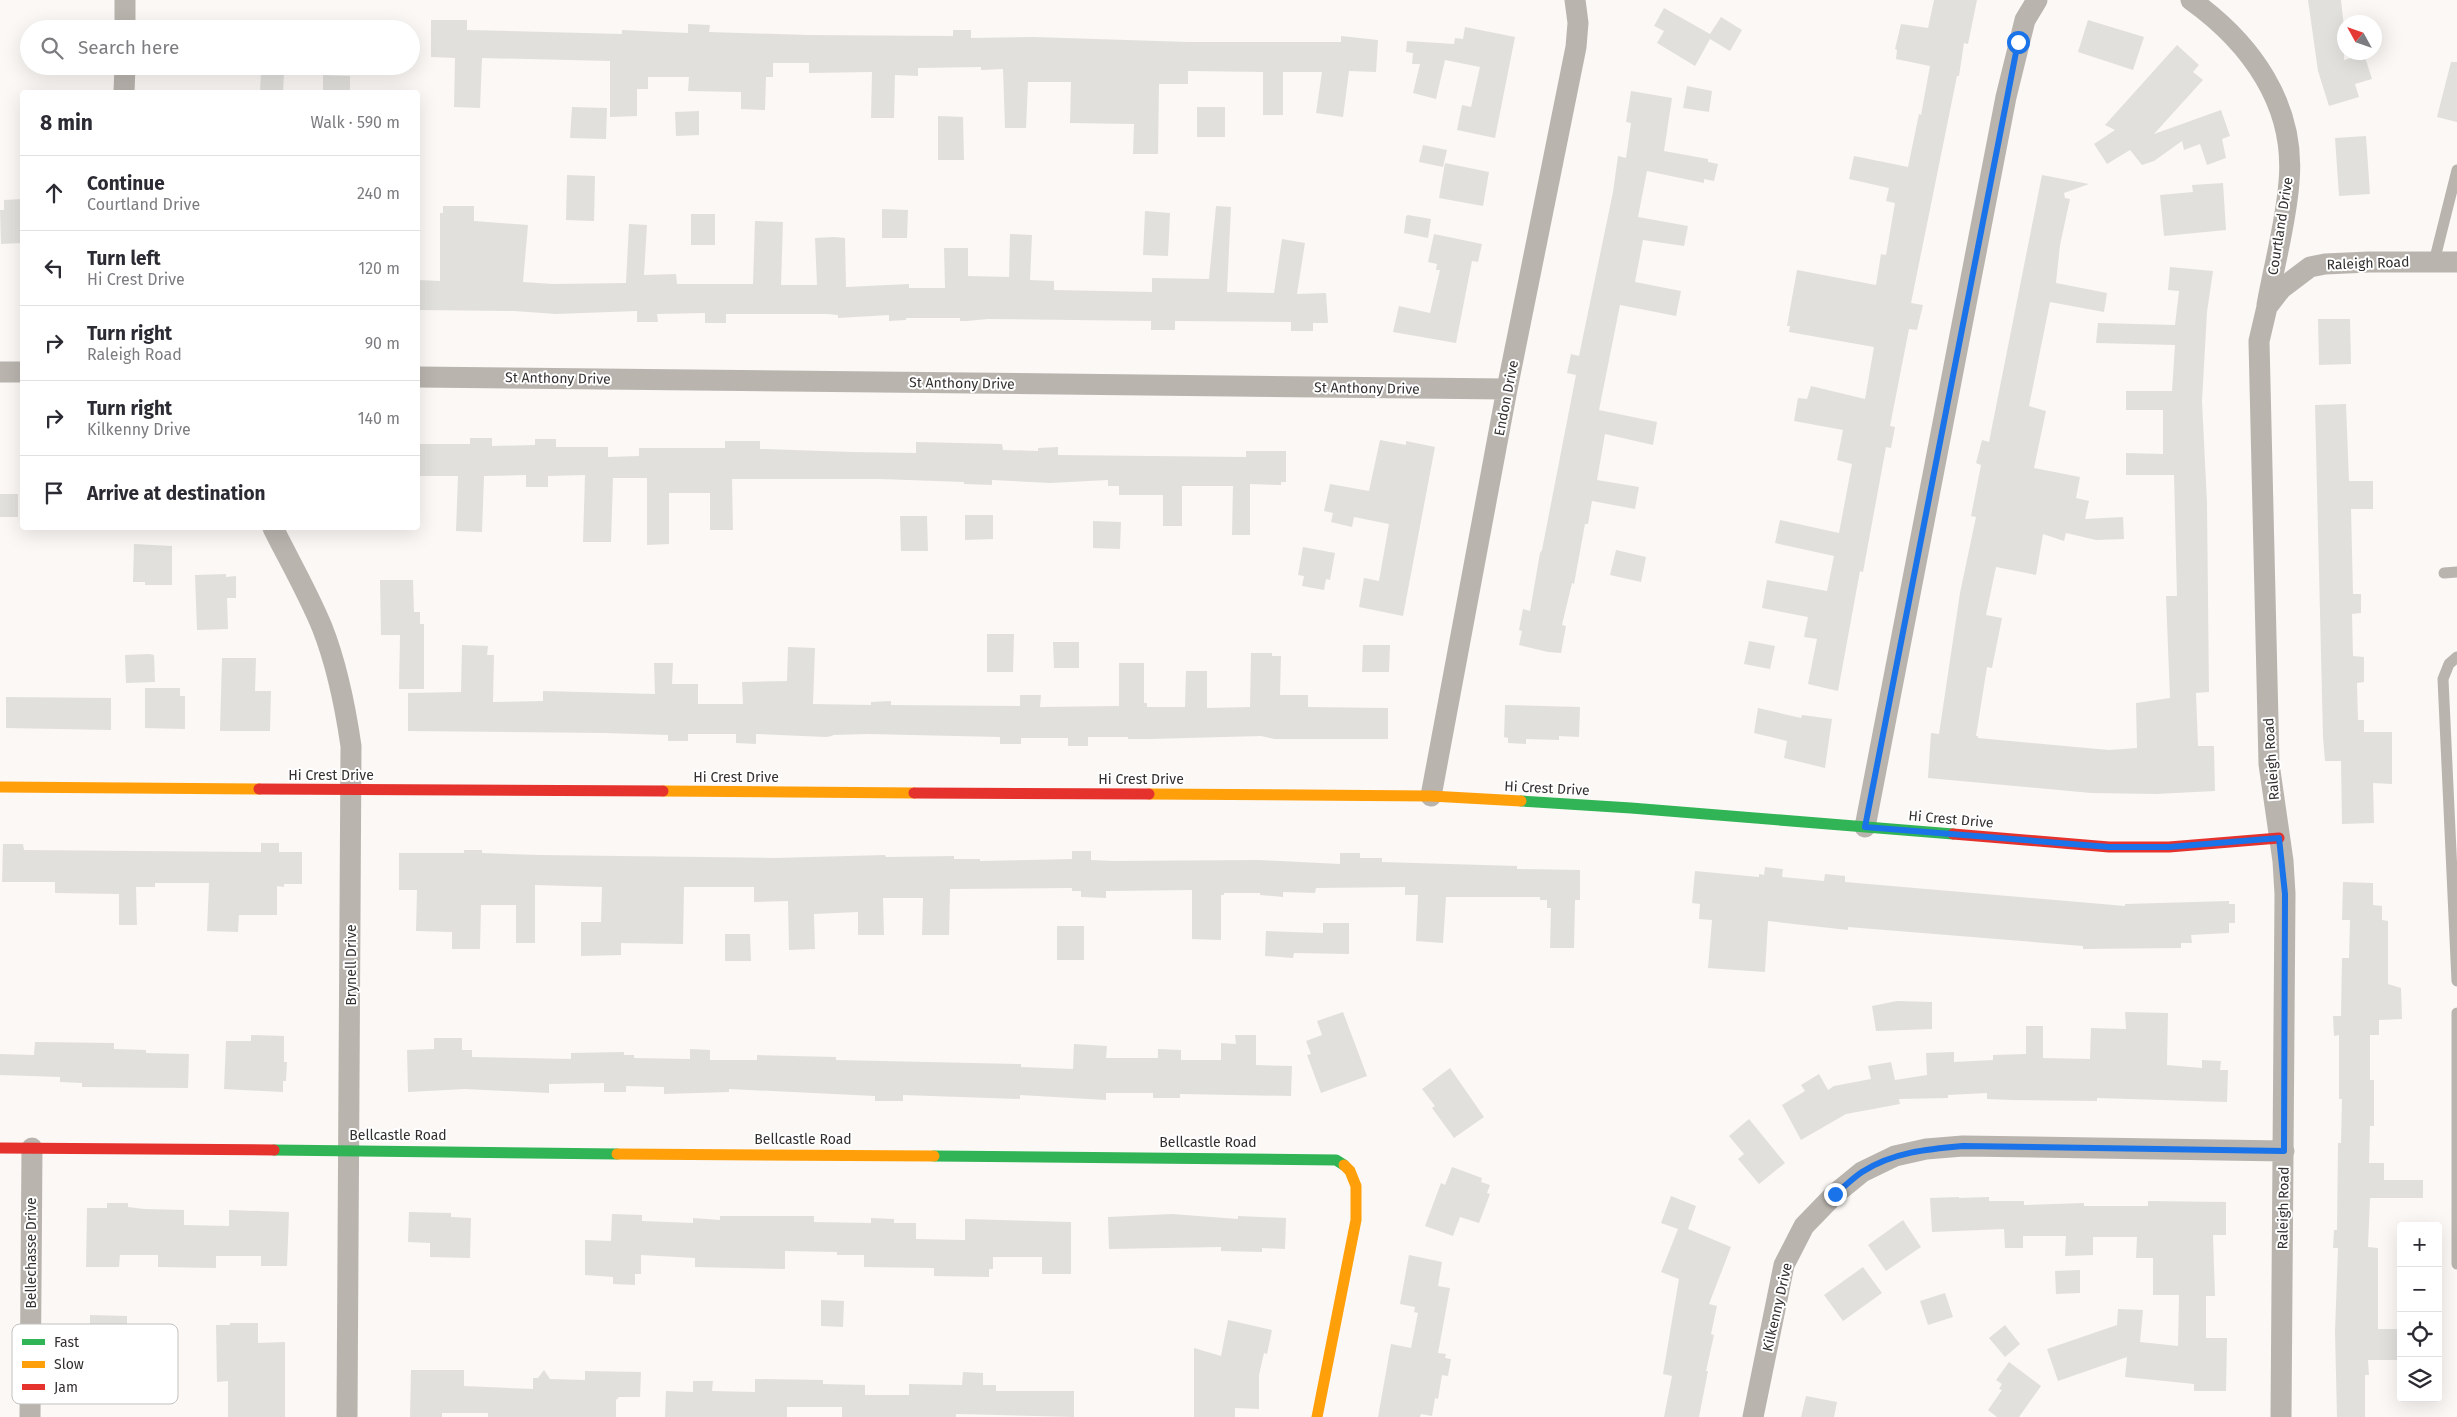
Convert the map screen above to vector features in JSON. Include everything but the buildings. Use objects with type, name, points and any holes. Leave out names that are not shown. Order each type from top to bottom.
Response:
[{"type":"street","points":[[125,0],[125,20]]},
{"type":"street","name":"Endon Drive","points":[[1430,796],[1576,47],[1578,23],[1575,0]]},
{"type":"street","points":[[1865,827],[2008,88],[2025,20],[2037,0]]},
{"type":"street","name":"Courtland Drive","points":[[2191,0],[2211,14],[2244,47],[2266,77],[2280,106],[2288,143],[2289,181],[2267,307]]},
{"type":"street","points":[[124,90],[125,75]]},
{"type":"street","name":"Raleigh Road","points":[[2281,1417],[2285,894],[2269,764],[2259,341],[2267,307],[2281,289],[2310,267],[2325,264],[2457,262]]},
{"type":"street","points":[[0,372],[20,372]]},
{"type":"street","name":"St Anthony Drive","points":[[420,377],[1508,389]]},
{"type":"street","name":"Brynell Drive","points":[[274,530],[322,626],[345,704],[351,746],[348,1417]]},
{"type":"street","name":"Hi Crest Drive","points":[[0,788],[1430,796],[1631,808],[2109,847],[2169,847],[2279,838]]},
{"type":"street","name":"Kilkenny Drive","points":[[1753,1417],[1784,1265],[1804,1226],[1835,1194],[1862,1172],[1895,1156],[1963,1146],[2284,1151]]},
{"type":"street","name":"Bellcastle Road","points":[[0,1148],[1336,1160],[1350,1170],[1355,1180],[1356,1220],[1317,1417]]},
{"type":"street","name":"Bellechasse Drive","points":[[31,1324],[32,1148]]},
{"type":"street","name":"Bellechasse Drive","points":[[30,1404],[30,1417]]},
{"type":"lane","points":[[2434,262],[2457,170]]},
{"type":"lane","points":[[2444,573],[2457,572]]},
{"type":"lane","points":[[2457,656],[2449,664],[2443,679],[2457,981]]},
{"type":"lane","points":[[2457,1013],[2457,1264]]},
{"type":"traffic: fast","points":[[1521,801],[1953,834]]},
{"type":"traffic: fast","points":[[274,1150],[617,1154]]},
{"type":"traffic: fast","points":[[934,1156],[1336,1160],[1344,1165]]},
{"type":"traffic: slow","points":[[0,787],[259,789]]},
{"type":"traffic: slow","points":[[663,791],[914,793]]},
{"type":"traffic: slow","points":[[1149,794],[1431,796],[1521,801]]},
{"type":"traffic: slow","points":[[617,1154],[934,1156]]},
{"type":"traffic: slow","points":[[1317,1417],[1356,1220],[1356,1186],[1350,1171],[1344,1165]]},
{"type":"traffic: jam","points":[[259,789],[663,791]]},
{"type":"traffic: jam","points":[[914,793],[1149,794]]},
{"type":"traffic: jam","points":[[1953,834],[2109,847],[2169,847],[2279,838]]},
{"type":"traffic: jam","points":[[0,1148],[274,1150]]},
{"type":"route","points":[[1835,1194],[1862,1172],[1895,1156],[1963,1146],[2284,1151],[2285,894],[2283,861],[2279,838],[2169,847],[2109,847],[2028,842],[1865,827],[2018,42]]}]
